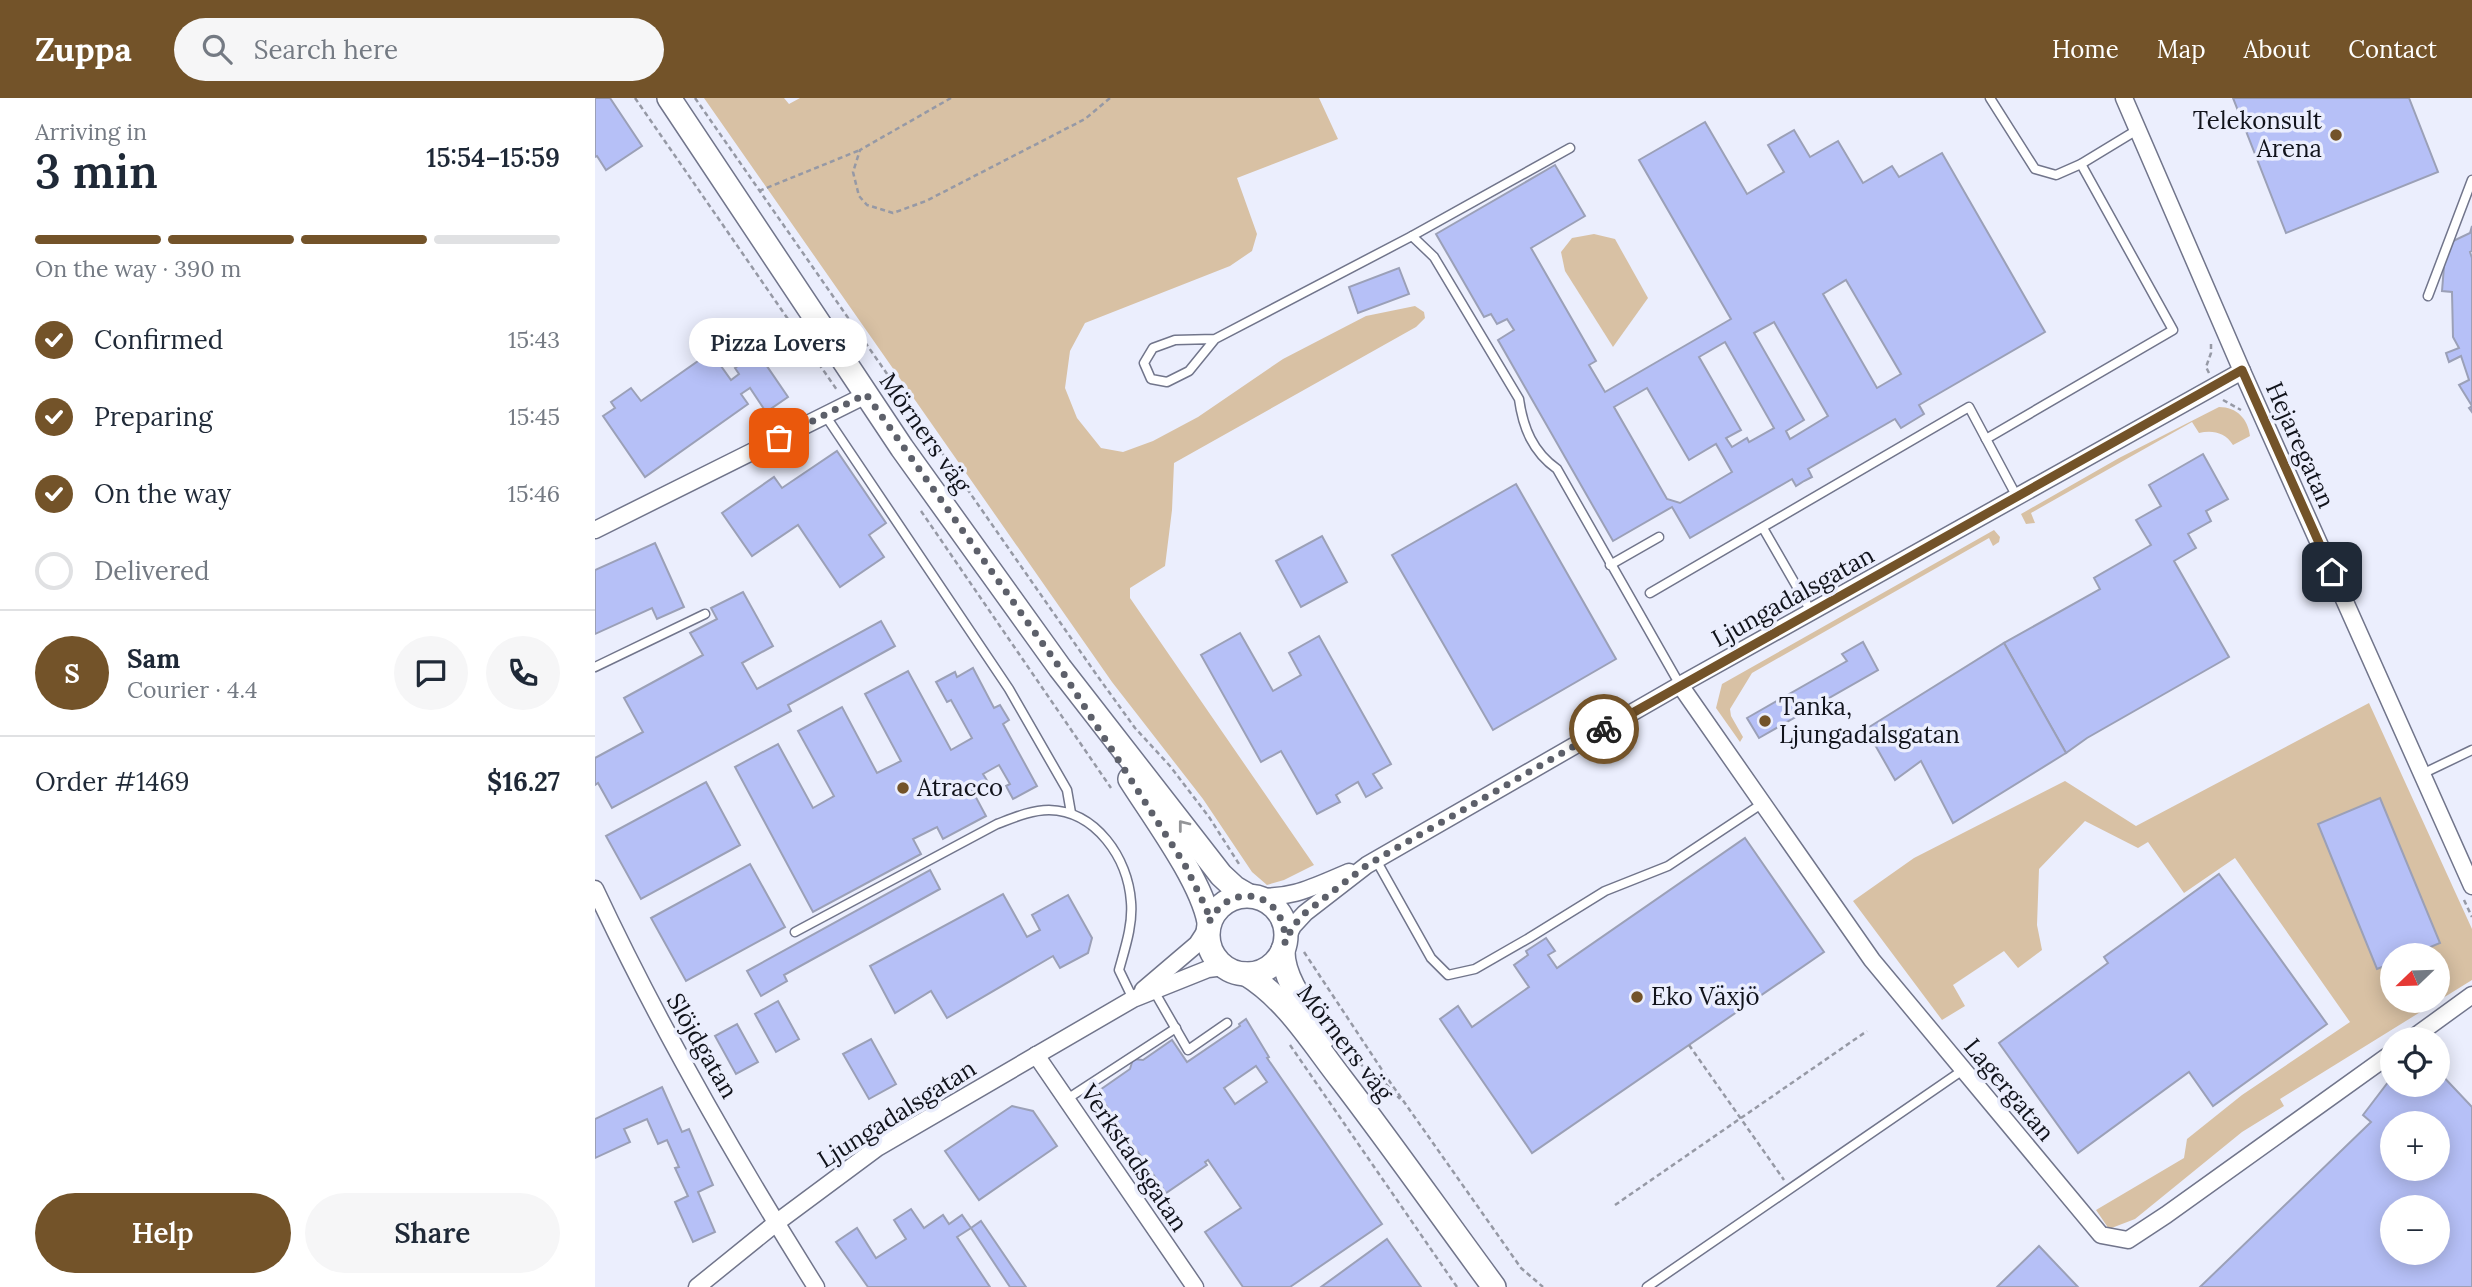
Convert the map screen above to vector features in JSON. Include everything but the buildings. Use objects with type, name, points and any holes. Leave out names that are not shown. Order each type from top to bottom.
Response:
[{"type":"main road","name":"Mörners väg","points":[[666,98],[866,394],[1060,668],[1221,874],[1234,888],[1251,896]]},
{"type":"main road","name":"Mörners väg","points":[[1060,668],[1185,865],[1207,910],[1209,925]]},
{"type":"main road","points":[[1251,896],[1271,904],[1280,915],[1290,946],[1269,968],[1235,971],[1213,957],[1207,940],[1209,925],[1223,903],[1251,896]]},
{"type":"main road","name":"Mörners väg","points":[[1290,946],[1287,971],[1295,988],[1396,1152]]},
{"type":"main road","name":"Mörners väg","points":[[1235,971],[1263,985],[1296,1020],[1467,1250],[1496,1282]]},
{"type":"street","name":"Hejaregatan","points":[[2123,98],[2472,886]]},
{"type":"street","name":"Ljungadalsgatan","points":[[1290,946],[1293,926],[1305,913],[1372,862],[1680,685],[2242,370]]},
{"type":"street","points":[[595,530],[866,394]]},
{"type":"street","name":"Lagergatan","points":[[1680,685],[1872,960],[2101,1235],[2128,1240],[2380,1062]]},
{"type":"street","name":"Ljungadalsgatan","points":[[1251,896],[1275,898],[1294,894],[1372,862]]},
{"type":"street","name":"Slöjdgatan","points":[[595,889],[636,977],[815,1287]]},
{"type":"street","name":"Ljungadalsgatan","points":[[1133,999],[1198,944],[1209,925]]},
{"type":"street","name":"Ljungadalsgatan","points":[[697,1287],[776,1223],[877,1148],[1133,999],[1208,969],[1235,971]]},
{"type":"street","points":[[2428,1027],[2472,995]]},
{"type":"street","name":"Verkstadsgatan","points":[[1036,1055],[1195,1287]]},
{"type":"lane","points":[[1990,98],[2035,169],[2056,174],[2081,164],[2137,130]]},
{"type":"lane","points":[[1215,339],[1175,340],[1153,348],[1144,363],[1151,379],[1167,382],[1189,371],[1215,339],[1412,236],[1570,148]]},
{"type":"lane","points":[[1986,439],[2173,330],[2081,164]]},
{"type":"lane","points":[[2428,296],[2472,180]]},
{"type":"lane","points":[[1412,236],[1434,257],[1441,268],[1519,399],[1523,425],[1543,459],[1557,469],[1680,685]]},
{"type":"lane","points":[[1650,593],[1969,407],[2017,497]]},
{"type":"lane","points":[[825,415],[1009,690],[1067,790],[1071,813]]},
{"type":"lane","points":[[1763,528],[1812,613]]},
{"type":"lane","points":[[1610,565],[1659,537]]},
{"type":"lane","points":[[595,667],[705,614]]},
{"type":"lane","points":[[2422,774],[2472,750]]},
{"type":"lane","points":[[1372,862],[1431,958],[1448,975],[1475,969],[1605,891],[1668,866],[1763,803]]},
{"type":"lane","points":[[795,932],[997,824],[1023,814],[1048,810],[1071,813],[1093,827],[1111,844],[1126,875],[1131,902],[1129,931],[1119,970],[1133,999]]},
{"type":"lane","points":[[1154,991],[1188,1050],[1227,1023]]},
{"type":"lane","points":[[1066,1100],[1176,1028]]},
{"type":"lane","points":[[1647,1287],[1963,1070]]},
{"type":"path","points":[[695,98],[1096,674],[1135,728],[1170,766],[1209,817],[1242,867]]},
{"type":"path","points":[[759,191],[860,150],[951,98]]},
{"type":"path","points":[[860,150],[853,172],[859,196],[867,205],[893,213],[926,201],[1085,119],[1110,98]]},
{"type":"path","points":[[1290,946],[1305,956],[1521,1268],[1543,1287]]},
{"type":"path","points":[[1615,1205],[1867,1031]]},
{"type":"path","points":[[1327,1039],[1383,1081],[1410,1109]]},
{"type":"path","points":[[1689,1045],[1790,1189]]},
{"type":"path","points":[[1295,1054],[1457,1287]]},
{"type":"shaded area","points":[[704,98],[784,98],[789,104],[800,98],[1319,98],[1338,139],[1237,178],[1257,234],[1252,251],[1230,266],[1085,323],[1070,351],[1065,388],[1077,418],[1101,448],[1123,452],[1153,441],[1198,417],[1283,359],[1366,316],[1415,306],[1424,312],[1425,318],[1416,327],[1174,463],[1165,566],[1130,588],[1130,598],[1314,865],[1267,885],[1252,872],[1203,799],[1112,682]]},
{"type":"shaded area","points":[[1594,234],[1615,239],[1648,298],[1613,347],[1565,271],[1561,252],[1572,238]]},
{"type":"shaded area","points":[[2219,407],[2231,409],[2241,415],[2250,436],[2233,445],[2218,433],[2199,433],[2192,422],[2031,513],[2035,523],[2026,524],[2021,514],[2119,458]]},
{"type":"shaded area","points":[[1994,530],[2000,537],[1999,542],[1993,546],[1989,538],[1752,673],[1730,709],[1743,737],[1740,742],[1716,708],[1722,684]]},
{"type":"shaded area","points":[[2369,703],[2472,929],[2472,980],[2450,994],[2450,943],[2380,943],[2380,1013],[2419,1013],[2396,1027],[2380,1027],[2380,1037],[2280,1099],[2284,1106],[2242,1132],[2135,1219],[2109,1229],[2096,1210],[2184,1158],[2187,1139],[2242,1095],[2350,1022],[2235,858],[2184,893],[2148,842],[2138,848],[2085,821],[2039,869],[2037,925],[2042,950],[2018,968],[2004,951],[1953,985],[1965,1006],[1942,1020],[1853,901],[1914,858],[2065,781],[2136,826]]},
{"type":"way so far","points":[[779,438],[866,394],[1060,668],[1185,865],[1207,910],[1209,922],[1223,903],[1241,896],[1254,896],[1271,904],[1280,915],[1286,930],[1285,943],[1293,926],[1305,913],[1367,865],[1604,729]]},
{"type":"place","name":"Telekonsult Arena","points":[[2336,135]]},
{"type":"place","name":"Pizza Lovers","points":[[779,438]]},
{"type":"place","name":"Tanka, Ljungadalsgatan","points":[[1765,721]]},
{"type":"place","name":"Atracco","points":[[903,788]]},
{"type":"place","name":"Eko Växjö","points":[[1637,997]]},
{"type":"route","points":[[1604,729],[2242,370],[2332,572]]}]
